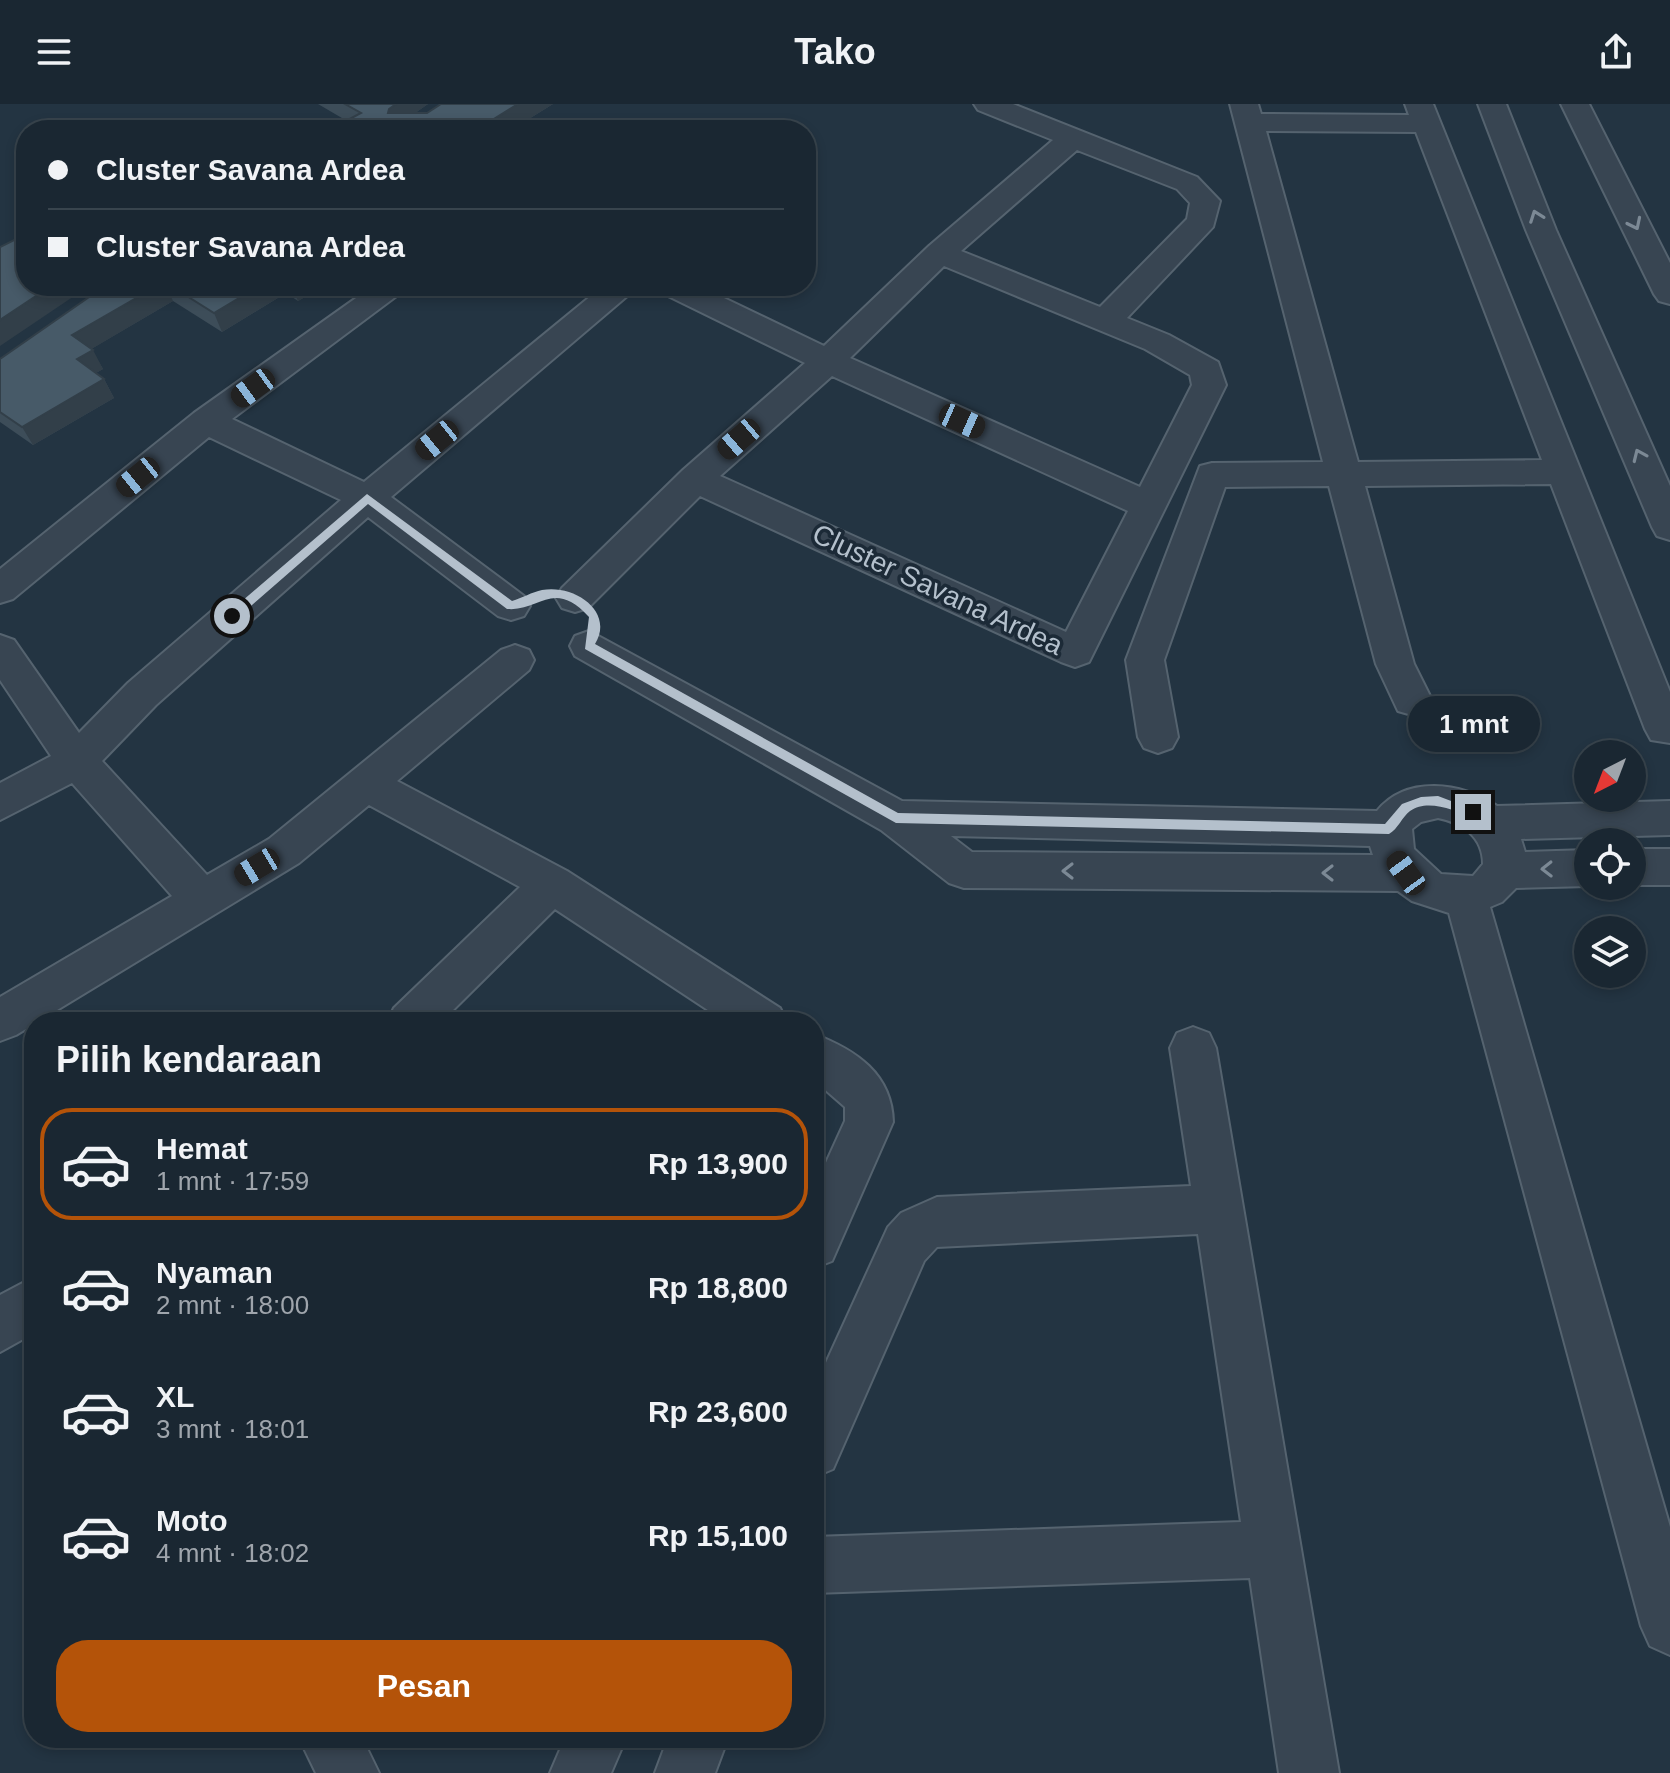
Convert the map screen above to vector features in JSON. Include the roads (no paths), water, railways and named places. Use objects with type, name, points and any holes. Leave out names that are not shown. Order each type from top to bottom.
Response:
[{"type":"street","points":[[988,104],[1187,183],[1205,201],[1202,221],[1104,322]]},
{"type":"street","points":[[1492,104],[1541,230],[1670,527]]},
{"type":"street","points":[[1575,104],[1670,294]]},
{"type":"street","points":[[1412,700],[1395,664],[1247,113],[1423,114],[1665,729]]},
{"type":"street","points":[[575,598],[695,479],[828,361],[940,253],[1073,138]]},
{"type":"street","name":"Cluster Savana Ardea","points":[[695,479],[1075,652],[1209,385],[1206,370],[1157,342],[940,253]]},
{"type":"street","points":[[0,589],[206,421],[380,296]]},
{"type":"street","points":[[0,803],[77,761],[142,694],[367,498],[611,296]]},
{"type":"street","points":[[694,296],[828,361],[1150,506]]},
{"type":"street","points":[[206,421],[367,498],[511,606]]},
{"type":"street","points":[[1158,737],[1145,660],[1212,475],[1565,472]]},
{"type":"street","points":[[0,1021],[284,851],[368,785],[551,659],[595,636],[594,615],[575,598],[545,593],[511,606],[497,629],[498,640],[551,659],[896,818],[964,870],[1406,873]]},
{"type":"street","points":[[0,650],[77,761],[203,900]]},
{"type":"street","points":[[368,785],[552,884],[749,1012]]},
{"type":"street","points":[[1574,870],[1486,883],[1427,889],[1406,873],[1392,854],[1389,829],[1406,807],[1438,801],[1473,812],[1488,823],[1503,846],[1486,883],[1670,1626]]},
{"type":"street","points":[[896,818],[1389,829]]},
{"type":"street","points":[[1488,823],[1670,818]]},
{"type":"street","points":[[1646,867],[1670,867]]},
{"type":"street","points":[[420,1012],[552,884]]},
{"type":"street","points":[[1193,1048],[1309,1773]]},
{"type":"street","points":[[824,1061],[846,1075],[869,1099],[869,1122],[824,1222]]},
{"type":"street","points":[[824,1428],[906,1244],[919,1230],[937,1221],[1220,1209]]},
{"type":"street","points":[[0,1326],[24,1309]]},
{"type":"street","points":[[824,1565],[1274,1549]]},
{"type":"street","points":[[335,1748],[349,1773]]},
{"type":"street","points":[[580,1773],[591,1748]]},
{"type":"street","points":[[685,1773],[694,1748]]}]
